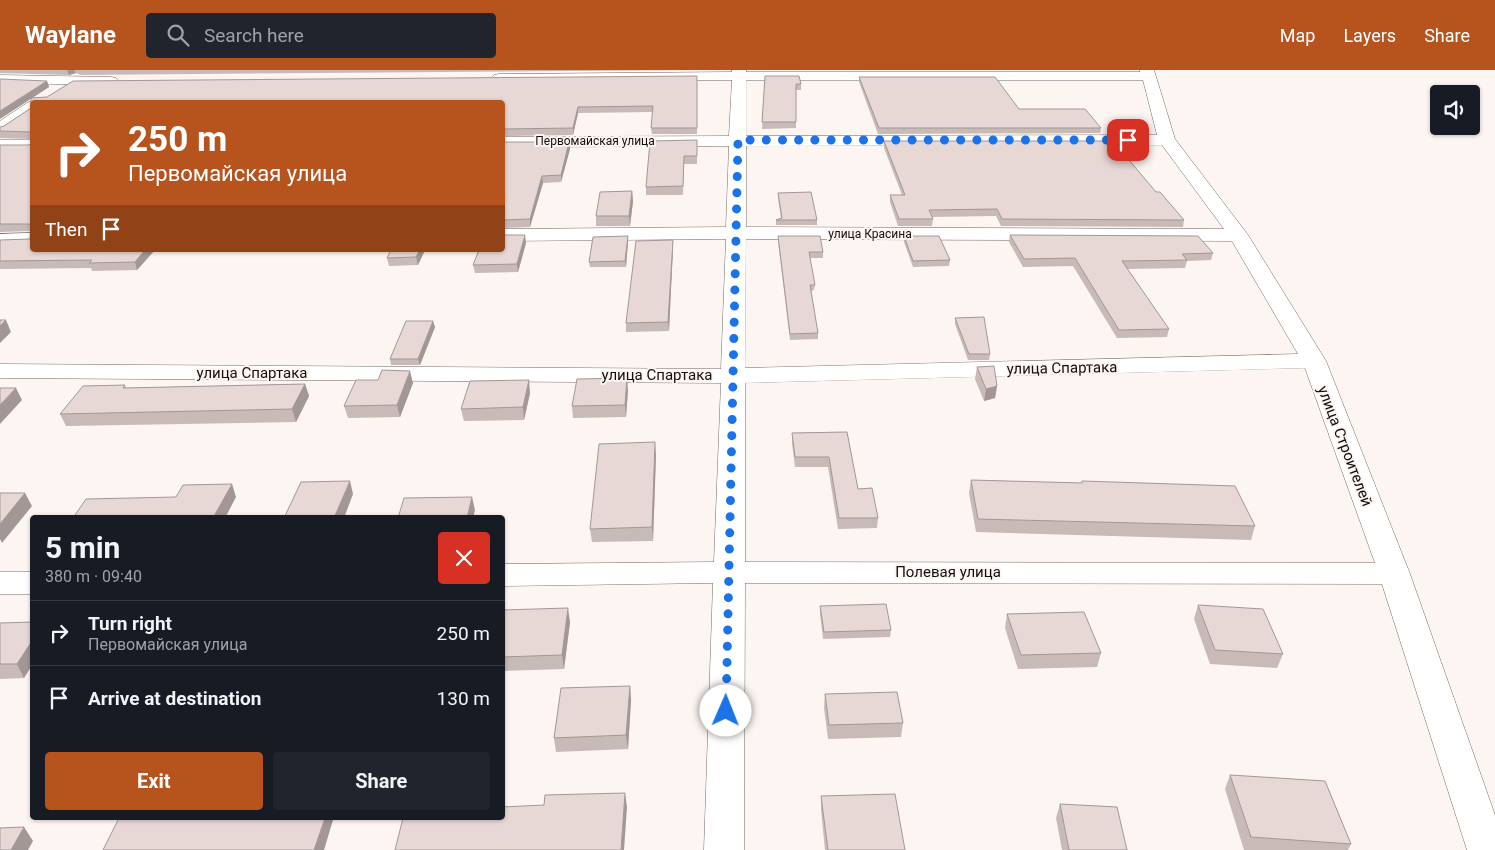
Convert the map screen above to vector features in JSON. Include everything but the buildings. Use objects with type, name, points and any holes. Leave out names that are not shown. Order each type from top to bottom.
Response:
[{"type":"street","points":[[41,100],[88,70]]},
{"type":"street","points":[[724,850],[739,73]]},
{"type":"street","points":[[480,78],[739,73],[1148,73]]},
{"type":"street","name":"улица Строителей","points":[[1148,73],[1167,140],[1238,235],[1314,361],[1394,574],[1487,850]]},
{"type":"street","points":[[0,79],[121,81]]},
{"type":"street","points":[[0,128],[30,107]]},
{"type":"street","name":"Первомайская улица","points":[[505,142],[1167,140]]},
{"type":"street","points":[[0,145],[30,145]]},
{"type":"street","name":"улица Красина","points":[[505,235],[736,233],[1238,235]]},
{"type":"street","points":[[0,240],[30,239]]},
{"type":"street","name":"улица Спартака","points":[[0,371],[733,376],[1314,361]]},
{"type":"street","name":"Полевая улица","points":[[505,575],[729,572],[1394,574]]},
{"type":"street","points":[[0,583],[30,583]]},
{"type":"route","points":[[726,711],[738,140],[1128,140]]}]
